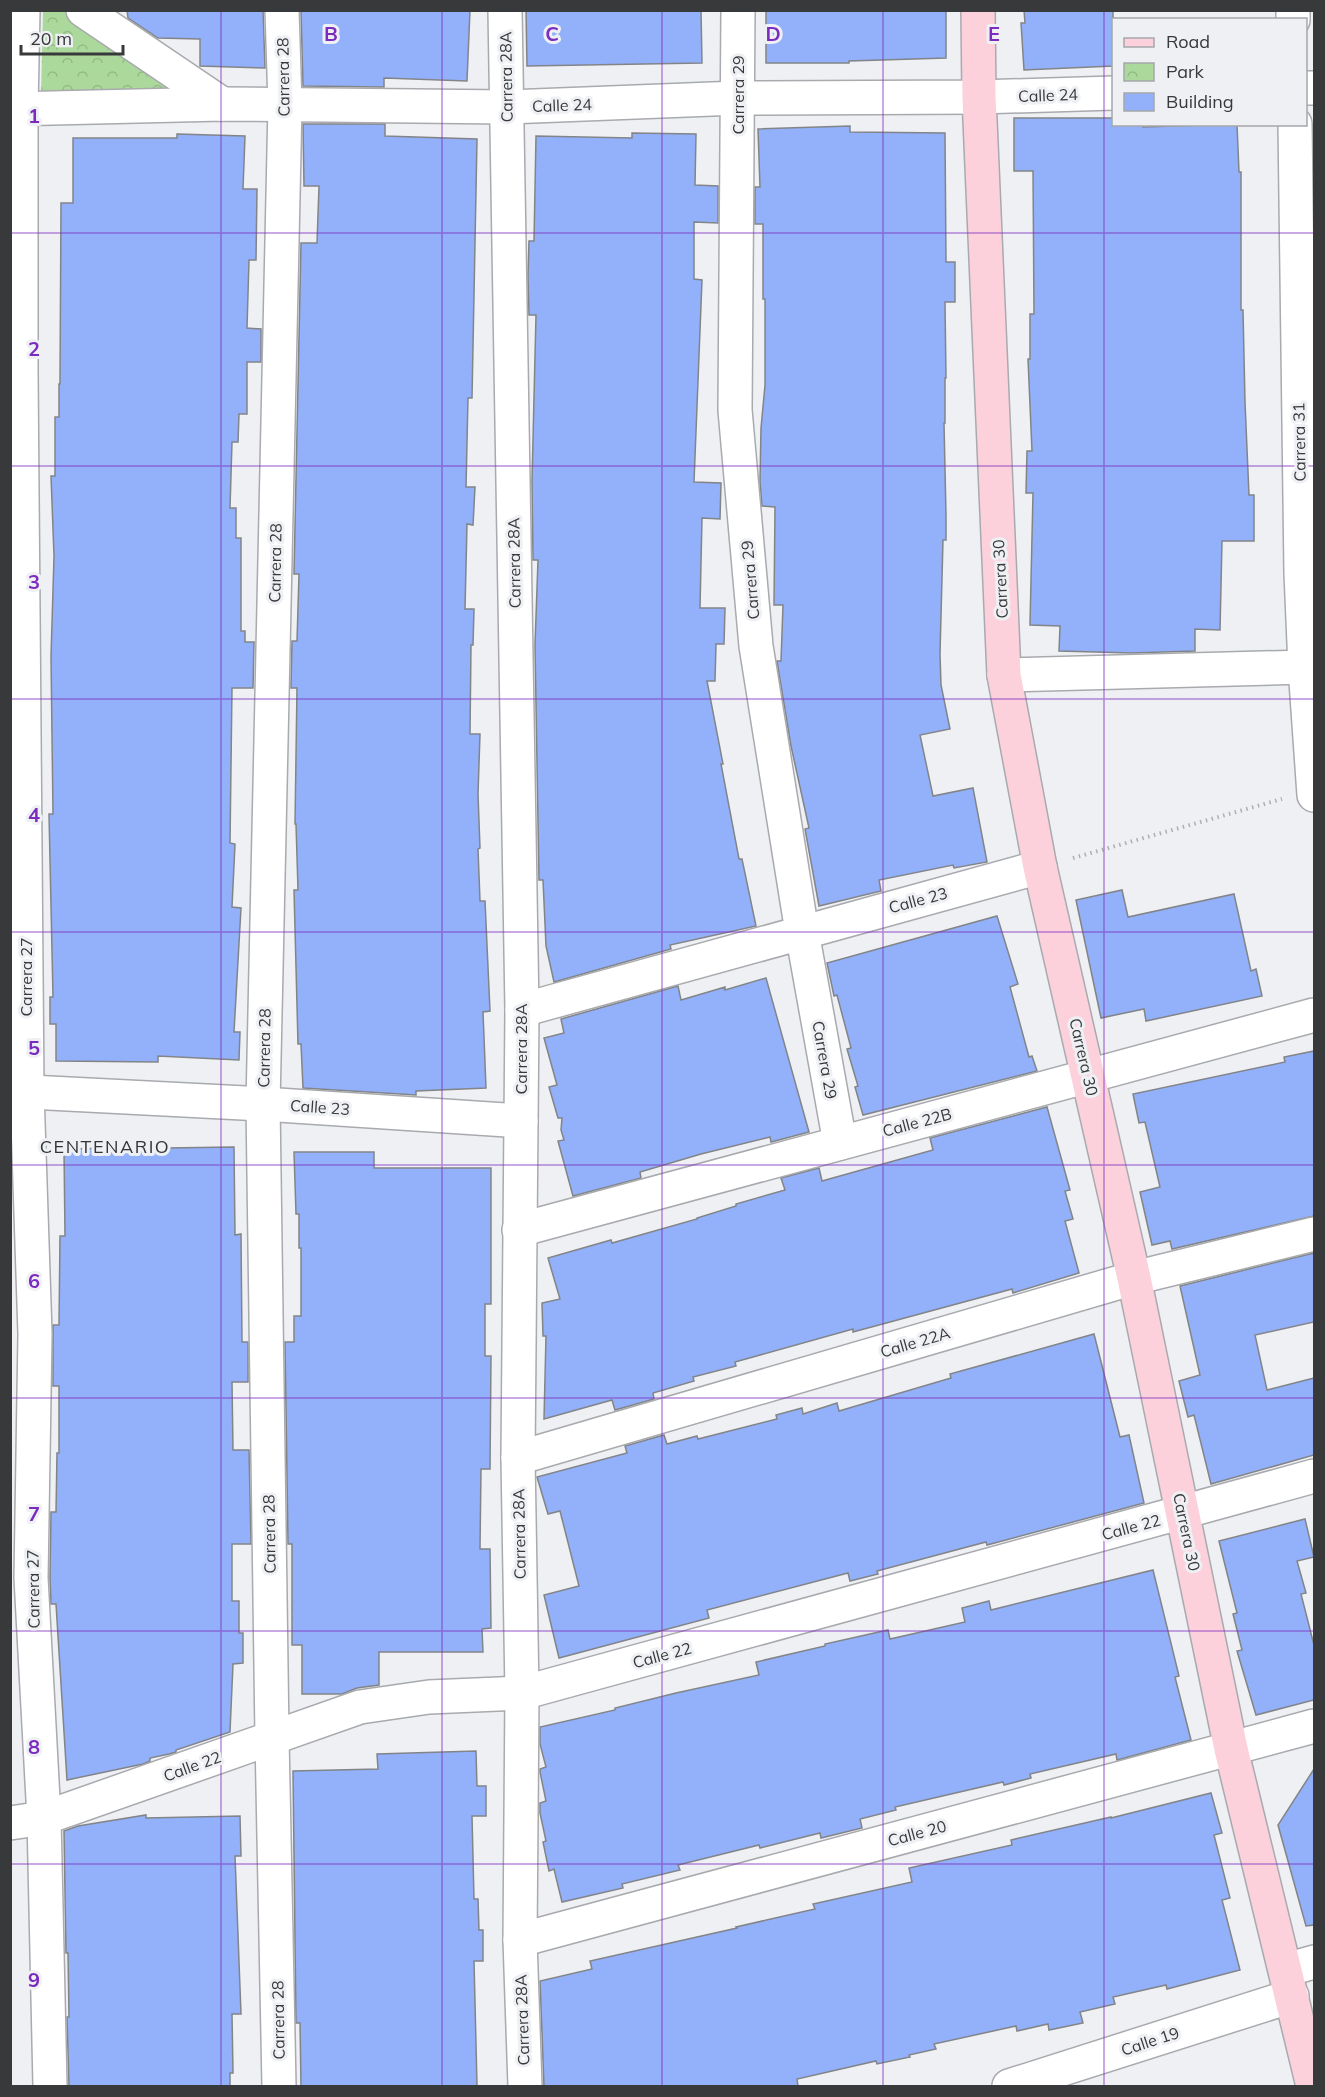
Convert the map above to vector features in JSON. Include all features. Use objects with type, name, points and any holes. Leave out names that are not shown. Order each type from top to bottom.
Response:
[{"type":"street","name":"Carrera 27","points":[[23,10],[16,108],[19,1091],[23,1333],[21,1576],[44,1818],[50,2086]]},
{"type":"street","points":[[83,10],[222,104]]},
{"type":"street","name":"Carrera 28","points":[[279,2086],[263,1104],[285,105],[282,10]]},
{"type":"street","name":"Carrera 28A","points":[[506,10],[522,1010],[518,1458],[522,1693],[520,1940],[525,2086]]},
{"type":"street","name":"Carrera 29","points":[[738,10],[735,410],[756,646],[802,932],[840,1143]]},
{"type":"street","name":"Carrera 30","points":[[978,10],[979,97],[1004,675],[1040,867],[1134,1278],[1231,1749],[1297,1976],[1313,2086]]},
{"type":"street","name":"Calle 24","points":[[16,108],[222,104],[507,107],[738,98],[979,97],[1112,93]]},
{"type":"street","name":"Carrera 31","points":[[1294,126],[1308,572],[1305,667],[1314,792]]},
{"type":"street","points":[[1004,675],[1305,667]]},
{"type":"street","name":"Calle 23","points":[[522,1010],[1040,867]]},
{"type":"street","name":"Calle 22B","points":[[519,1230],[1314,1015]]},
{"type":"street","name":"Calle 23","points":[[19,1091],[521,1121]]},
{"type":"street","name":"Calle 22A","points":[[518,1458],[1134,1278],[1314,1234]]},
{"type":"street","name":"Calle 22","points":[[10,1823],[44,1818],[360,1707],[429,1697],[522,1693],[1314,1476]]},
{"type":"street","name":"Calle 20","points":[[520,1940],[1314,1726]]},
{"type":"street","name":"Calle 19","points":[[1009,2086],[1297,1976]]},
{"type":"path","points":[[1040,867],[1314,792]]},
{"type":"green space","points":[[67,10],[206,99],[41,96],[43,11]]},
{"type":"building","points":[[127,10],[263,10],[265,68],[200,66],[200,39],[158,38],[128,18]]},
{"type":"building","points":[[301,10],[470,10],[467,81],[384,78],[384,87],[303,86]]},
{"type":"building","points":[[526,10],[701,10],[702,63],[527,66]]},
{"type":"building","points":[[766,10],[946,10],[946,58],[849,61],[849,63],[766,63]]},
{"type":"building","points":[[1024,10],[1113,10],[1112,66],[1024,70],[1021,23],[1025,23]]},
{"type":"building","points":[[1014,118],[1112,118],[1112,126],[1237,126],[1239,172],[1241,172],[1241,310],[1243,310],[1249,495],[1254,495],[1254,541],[1222,541],[1220,630],[1195,629],[1195,651],[1132,653],[1059,651],[1060,626],[1030,625],[1033,493],[1026,493],[1027,451],[1032,451],[1028,359],[1030,359],[1030,314],[1034,314],[1033,171],[1014,171]]},
{"type":"building","points":[[303,124],[385,124],[385,136],[477,139],[472,398],[468,398],[466,487],[475,487],[473,525],[467,524],[465,609],[474,609],[473,645],[471,645],[470,734],[480,734],[478,794],[480,848],[478,849],[480,901],[485,901],[490,1011],[483,1012],[486,1088],[416,1091],[416,1095],[303,1088],[301,1044],[298,1044],[294,890],[298,890],[295,824],[297,688],[291,688],[292,641],[297,641],[299,574],[294,574],[301,243],[317,243],[319,186],[304,186]]},
{"type":"building","points":[[850,126],[850,132],[945,133],[946,262],[955,262],[955,302],[945,302],[946,540],[943,540],[940,654],[941,685],[950,729],[920,735],[933,796],[973,788],[987,862],[954,868],[953,865],[879,880],[881,891],[819,906],[805,829],[809,828],[791,746],[777,661],[781,661],[783,605],[774,605],[775,507],[762,506],[760,482],[765,385],[765,299],[763,299],[763,224],[755,224],[755,187],[760,187],[758,129]]},
{"type":"building","points":[[632,133],[696,134],[695,185],[718,186],[718,223],[694,222],[694,279],[702,280],[694,482],[721,483],[720,519],[702,518],[700,608],[725,608],[724,644],[716,644],[715,681],[707,681],[739,859],[742,859],[756,926],[670,945],[671,949],[554,982],[546,946],[543,880],[539,880],[535,645],[538,560],[533,560],[532,481],[536,315],[529,315],[528,276],[529,241],[534,241],[536,136],[632,138]]},
{"type":"building","points":[[177,134],[245,136],[243,189],[257,189],[256,260],[249,260],[247,328],[261,329],[261,362],[247,362],[247,414],[239,414],[238,442],[232,442],[230,508],[236,508],[236,538],[241,538],[241,631],[245,631],[245,642],[254,642],[253,688],[232,688],[230,843],[235,844],[232,907],[241,908],[234,1032],[240,1032],[239,1060],[158,1056],[158,1062],[56,1061],[56,1024],[50,1024],[50,997],[53,997],[49,814],[53,814],[51,657],[54,556],[51,476],[55,476],[55,417],[59,417],[61,203],[73,203],[73,138],[177,138]]},
{"type":"building","points":[[1122,890],[1128,917],[1234,894],[1251,971],[1256,969],[1262,996],[1146,1021],[1144,1009],[1101,1018],[1076,900]]},
{"type":"building","points":[[997,916],[1018,984],[1010,987],[1029,1057],[1032,1056],[1037,1071],[863,1115],[855,1087],[858,1086],[847,1049],[851,1048],[837,995],[834,996],[827,963]]},
{"type":"building","points":[[766,978],[809,1132],[771,1142],[770,1137],[701,1154],[640,1172],[641,1178],[573,1196],[558,1141],[564,1140],[561,1130],[562,1118],[558,1118],[549,1087],[557,1085],[544,1038],[564,1033],[561,1019],[678,986],[681,1000]]},
{"type":"building","points":[[1314,1051],[1314,1216],[1172,1249],[1170,1241],[1152,1245],[1140,1192],[1160,1187],[1145,1122],[1139,1123],[1133,1094],[1285,1062],[1284,1057]]},
{"type":"building","points":[[1047,1107],[1070,1190],[1065,1191],[1073,1219],[1065,1221],[1079,1273],[1013,1293],[1012,1289],[853,1332],[853,1329],[735,1362],[736,1366],[693,1377],[694,1381],[653,1393],[654,1399],[615,1410],[612,1400],[544,1419],[546,1336],[543,1336],[542,1303],[560,1299],[548,1258],[697,1219],[736,1206],[736,1204],[785,1190],[781,1178],[819,1168],[822,1181],[933,1150],[930,1138]]},
{"type":"building","points":[[234,1147],[235,1235],[241,1234],[242,1342],[248,1342],[248,1382],[232,1382],[233,1450],[249,1450],[251,1544],[232,1544],[232,1601],[239,1601],[239,1633],[243,1633],[243,1663],[233,1664],[230,1732],[176,1750],[176,1752],[150,1758],[150,1761],[143,1764],[67,1780],[56,1604],[51,1604],[50,1578],[51,1512],[56,1512],[57,1453],[59,1453],[59,1386],[53,1386],[53,1325],[59,1325],[60,1236],[65,1236],[64,1149],[114,1148],[114,1151],[166,1151],[166,1148]]},
{"type":"building","points":[[294,1152],[374,1152],[374,1168],[491,1168],[491,1304],[485,1304],[485,1356],[491,1356],[490,1469],[481,1469],[480,1549],[490,1549],[491,1628],[482,1629],[483,1652],[379,1652],[379,1685],[357,1688],[342,1694],[302,1694],[302,1645],[292,1645],[292,1544],[288,1544],[285,1342],[294,1342],[294,1316],[301,1316],[301,1248],[299,1248],[299,1214],[296,1214]]},
{"type":"building","points":[[1314,1253],[1314,1322],[1255,1335],[1267,1390],[1314,1378],[1314,1455],[1211,1484],[1194,1415],[1188,1417],[1179,1381],[1200,1375],[1180,1286]]},
{"type":"building","points":[[1094,1334],[1120,1437],[1129,1435],[1144,1503],[987,1545],[986,1542],[877,1571],[878,1574],[850,1581],[848,1573],[707,1610],[709,1618],[559,1658],[544,1595],[579,1586],[560,1511],[548,1514],[537,1477],[627,1453],[625,1446],[664,1435],[667,1444],[697,1436],[698,1439],[777,1419],[776,1415],[802,1408],[803,1414],[837,1403],[839,1411],[951,1378],[950,1374]]},
{"type":"building","points":[[1305,1519],[1314,1557],[1297,1561],[1306,1593],[1301,1594],[1314,1645],[1314,1700],[1256,1715],[1237,1651],[1242,1650],[1233,1614],[1237,1613],[1219,1541]]},
{"type":"building","points":[[1153,1570],[1179,1676],[1175,1677],[1191,1740],[1117,1760],[1116,1754],[1030,1774],[1031,1778],[1004,1785],[1003,1782],[895,1807],[896,1810],[860,1819],[862,1828],[821,1838],[820,1833],[760,1848],[759,1845],[678,1865],[680,1870],[622,1884],[623,1888],[562,1902],[554,1869],[549,1871],[543,1842],[546,1841],[540,1803],[546,1801],[540,1769],[546,1767],[540,1744],[540,1727],[759,1675],[756,1662],[825,1646],[825,1644],[888,1630],[890,1639],[965,1622],[962,1608],[989,1601],[991,1610]]},
{"type":"building","points":[[476,1751],[477,1786],[486,1786],[486,1816],[472,1816],[474,1899],[478,1899],[479,1930],[483,1930],[483,1961],[474,1961],[477,2086],[301,2086],[300,2023],[296,2023],[293,1771],[378,1769],[377,1754]]},
{"type":"building","points":[[1314,1769],[1314,1925],[1306,1926],[1278,1825]]},
{"type":"building","points":[[1211,1793],[1222,1833],[1214,1835],[1230,1898],[1222,1900],[1240,1970],[1167,1989],[1166,1985],[1113,1997],[1115,2004],[1080,2012],[1083,2023],[1049,2030],[1048,2024],[1017,2031],[1016,2026],[934,2044],[936,2049],[909,2055],[910,2057],[877,2064],[876,2061],[797,2079],[798,2086],[544,2086],[540,1981],[592,1969],[590,1961],[815,1909],[813,1904],[912,1882],[909,1868],[1012,1845],[1011,1840]]},
{"type":"building","points":[[146,1815],[146,1818],[240,1816],[241,1856],[235,1856],[241,2014],[232,2014],[233,2073],[230,2073],[230,2086],[69,2086],[64,1831],[78,1826]]},
{"type":"district","name":"CENTENARIO","points":[[105,1146]]}]
